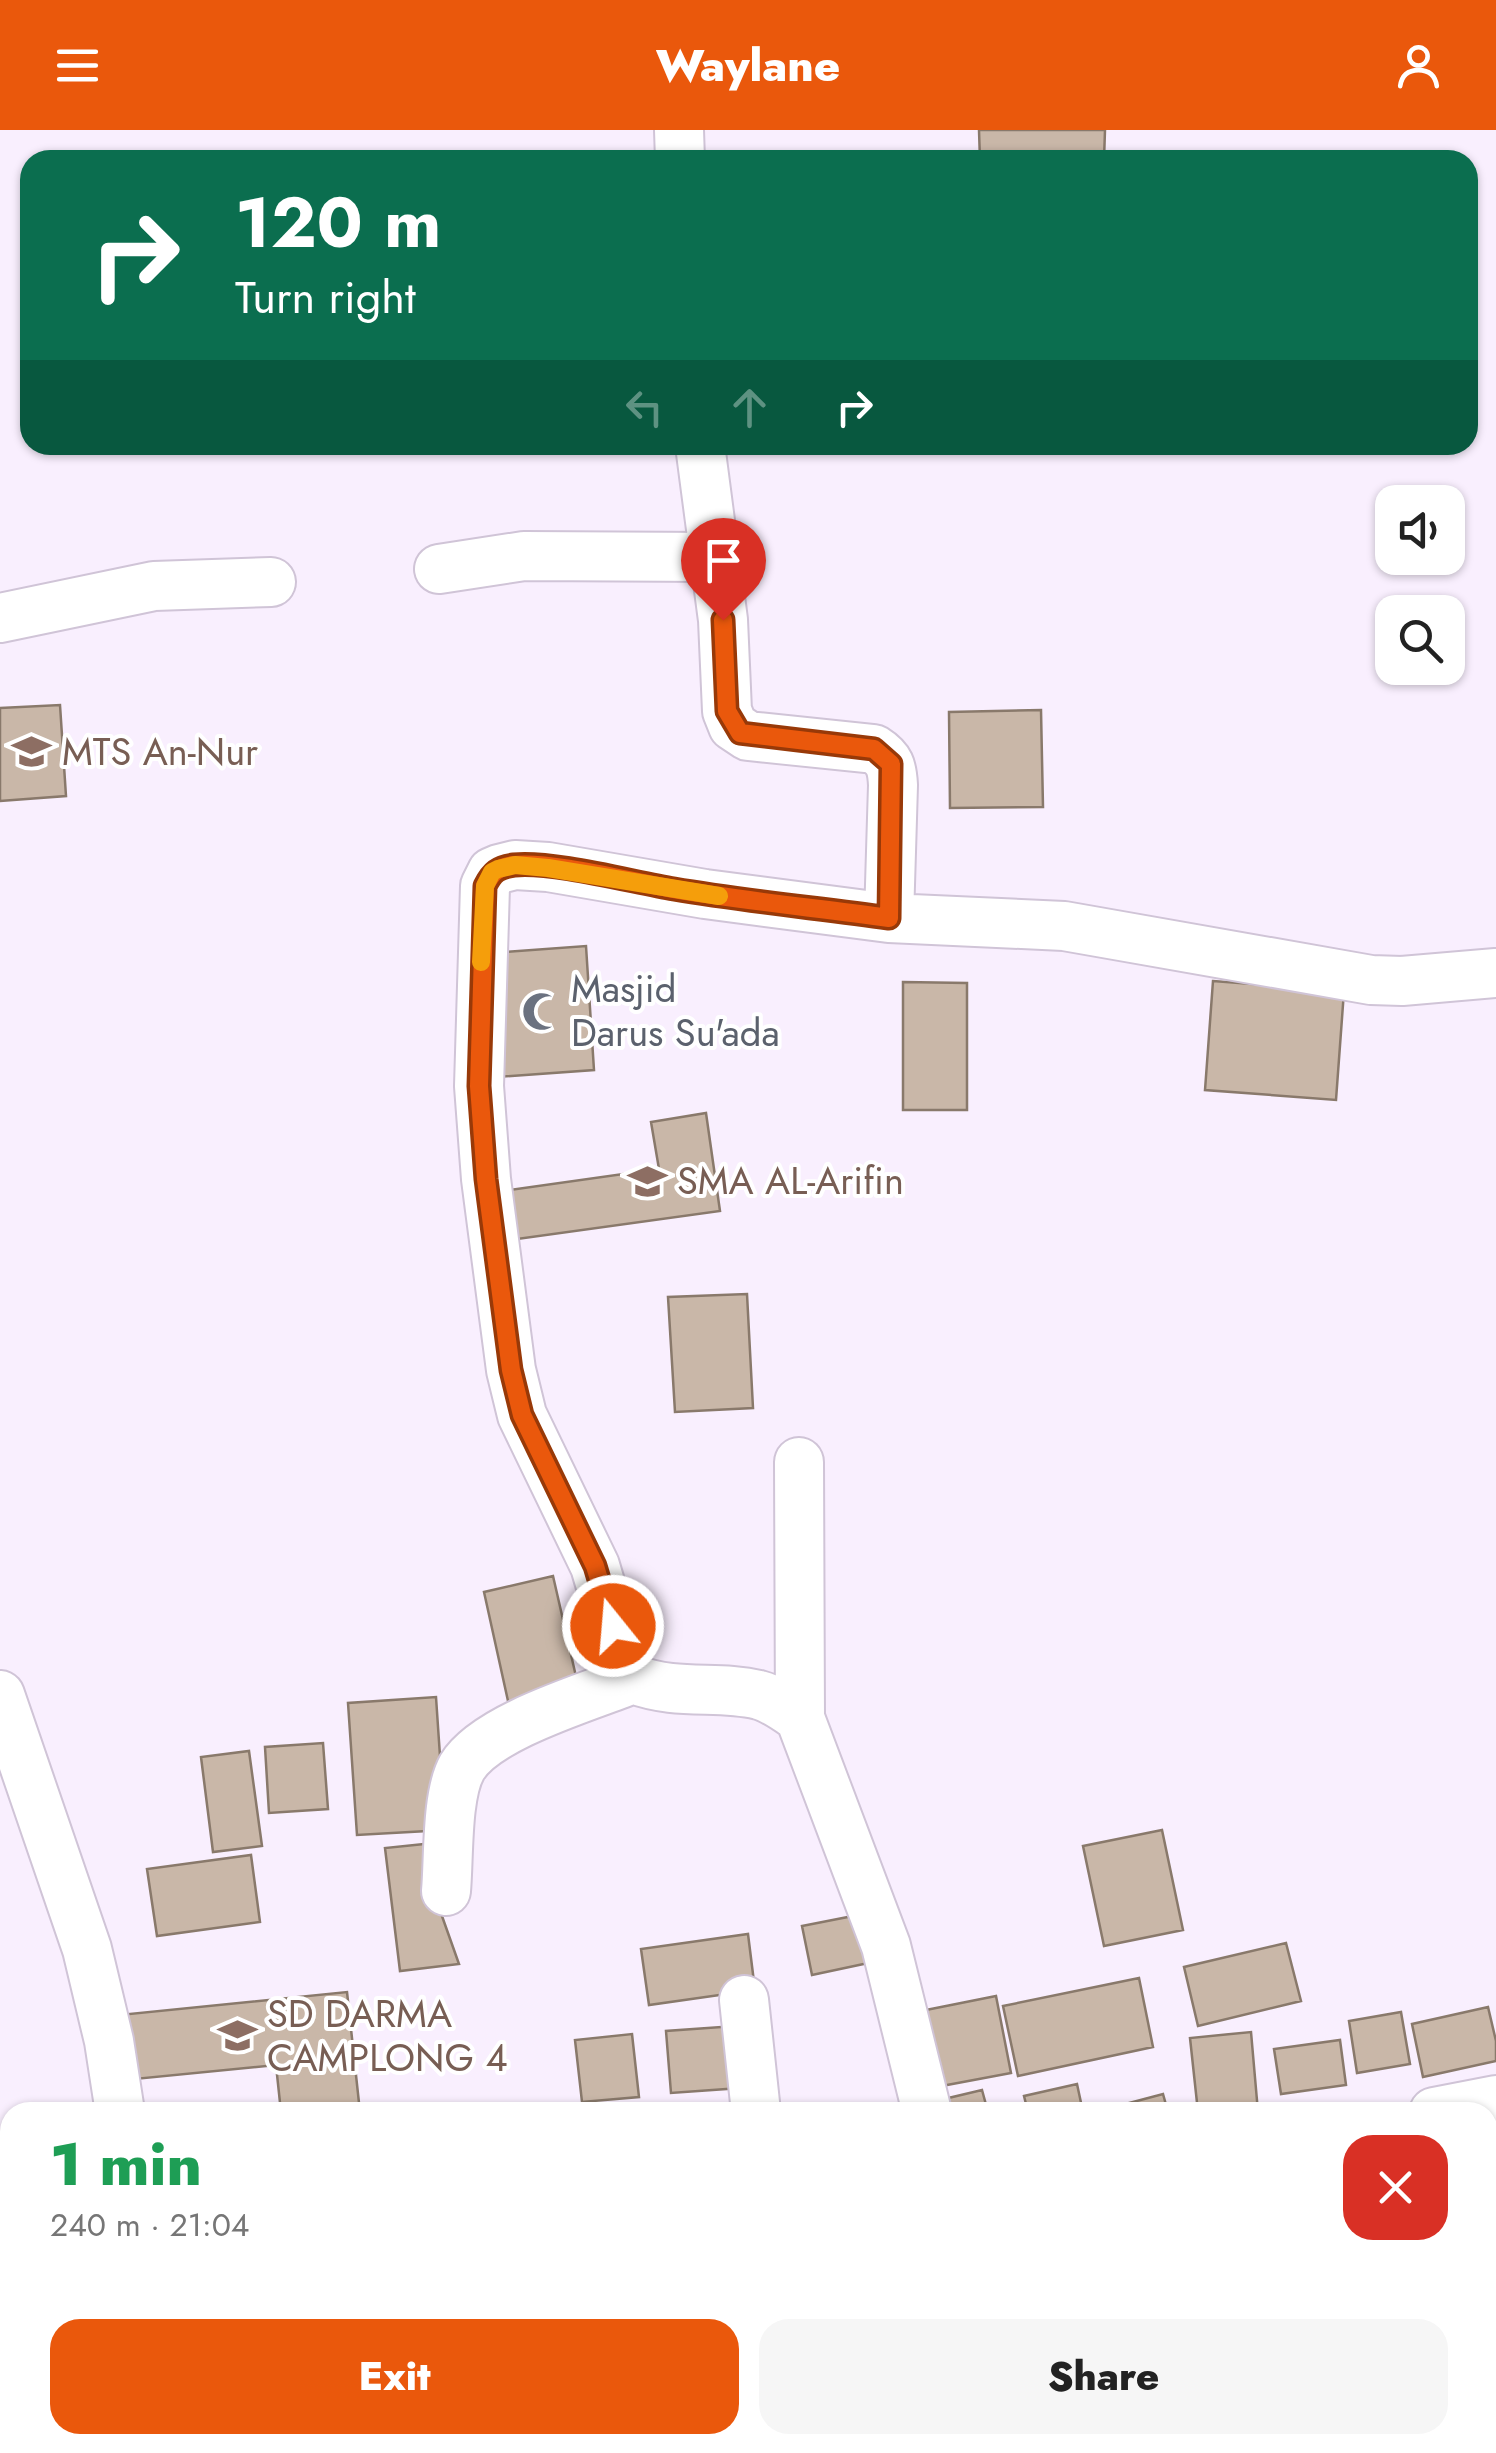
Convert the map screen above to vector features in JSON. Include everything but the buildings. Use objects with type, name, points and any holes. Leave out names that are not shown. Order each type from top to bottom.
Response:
[{"type":"street","points":[[701,455],[723,620],[727,711],[733,726],[748,736],[874,749],[891,764],[889,918]]},
{"type":"street","points":[[439,569],[524,556],[713,557]]},
{"type":"street","points":[[0,618],[154,586],[272,582]]},
{"type":"street","points":[[800,1718],[756,1694],[662,1688],[634,1678],[622,1657],[595,1566],[522,1415],[511,1370],[486,1179],[479,1086],[485,886],[492,872],[515,865],[548,868],[889,918],[1064,926],[1371,980],[1496,973]]},
{"type":"street","points":[[798,1462],[800,1718],[886,1946],[925,2102]]},
{"type":"street","points":[[446,1891],[454,1792],[462,1768],[483,1744],[634,1678]]},
{"type":"street","points":[[0,1696],[87,1950],[109,2041],[118,2102]]},
{"type":"street","points":[[744,2000],[755,2102]]},
{"type":"slow traffic","points":[[481,962],[485,886],[498,869],[515,865],[548,868],[719,896]]},
{"type":"place","name":"MTS An-Nur","points":[[32,752]]},
{"type":"place","name":"Masjid Darus Su'ada","points":[[541,1011]]},
{"type":"place","name":"SMA AL-Arifin","points":[[647,1181]]},
{"type":"place","name":"SD DARMA CAMPLONG 4","points":[[237,2036]]},
{"type":"route","points":[[613,1626],[595,1566],[522,1415],[511,1370],[486,1179],[479,1086],[485,886],[492,872],[515,865],[889,918],[891,764],[874,749],[740,733],[727,711],[723,620]]}]
